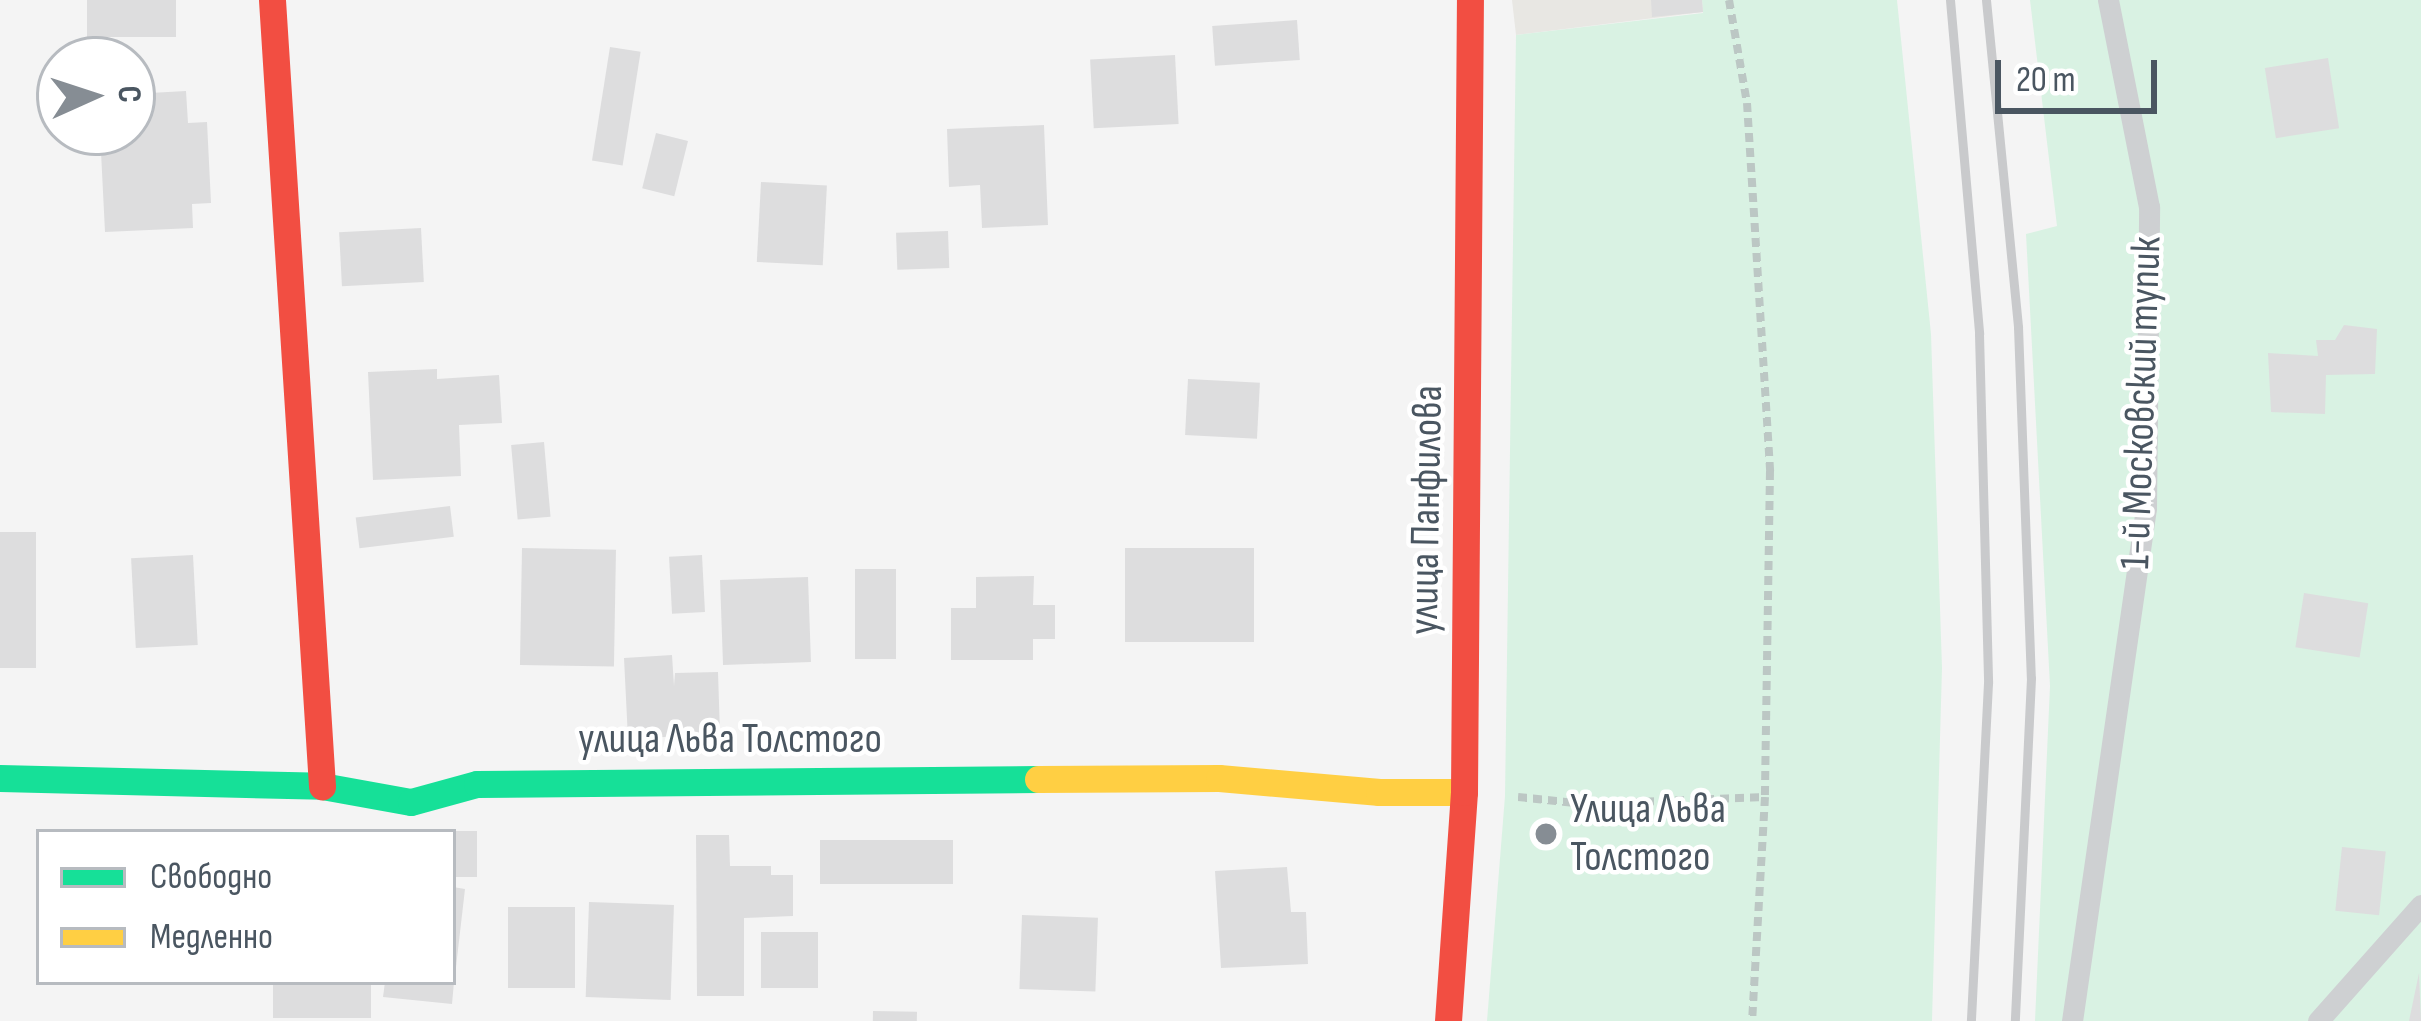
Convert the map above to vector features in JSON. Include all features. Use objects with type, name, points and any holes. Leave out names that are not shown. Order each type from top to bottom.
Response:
[{"type":"street","points":[[272,0],[322,786]]},
{"type":"street","name":"улица Панфилова","points":[[1448,1021],[1464,793],[1470,0]]},
{"type":"street","name":"улица Льва Толстого","points":[[0,778],[322,786],[411,802],[477,784],[1219,778],[1379,792],[1464,793]]},
{"type":"lane","name":"1-й Московский тупик","points":[[2072,1021],[2146,508],[2149,207],[2108,0]]},
{"type":"lane","points":[[2318,1021],[2421,905]]},
{"type":"path","points":[[1729,0],[1747,103],[1770,471],[1765,797],[1752,1021]]},
{"type":"path","points":[[1505,796],[1586,803],[1765,797]]},
{"type":"shaded area","points":[[1512,0],[1702,0],[1703,12],[1516,35]]},
{"type":"green space","points":[[1702,0],[1897,0],[1931,334],[1942,668],[1932,1021],[1487,1021],[1505,796],[1516,35],[1703,13]]},
{"type":"green space","points":[[2030,0],[2421,0],[2421,1021],[2035,1021],[2050,686],[2026,234],[2057,226]]},
{"type":"building","points":[[87,0],[176,0],[176,37],[87,36]]},
{"type":"building","points":[[1651,0],[1702,0],[1703,12],[1652,17]]},
{"type":"building","points":[[1297,20],[1300,60],[1215,66],[1212,26]]},
{"type":"building","points":[[610,47],[641,52],[623,165],[592,161]]},
{"type":"building","points":[[1175,55],[1179,124],[1094,128],[1090,59]]},
{"type":"building","points":[[2328,58],[2339,128],[2276,138],[2265,68]]},
{"type":"building","points":[[186,91],[188,123],[207,122],[211,203],[192,204],[193,228],[105,232],[101,156],[156,156],[156,93]]},
{"type":"building","points":[[1044,125],[1048,225],[982,228],[980,185],[949,187],[947,129]]},
{"type":"building","points":[[656,133],[688,141],[674,196],[642,188]]},
{"type":"building","points":[[761,182],[827,185],[823,265],[757,262]]},
{"type":"building","points":[[421,228],[424,282],[342,286],[339,232]]},
{"type":"building","points":[[948,231],[949,268],[897,270],[896,233]]},
{"type":"building","points":[[2344,325],[2377,329],[2375,374],[2326,375],[2325,414],[2271,412],[2268,353],[2318,356],[2316,340],[2335,340]]},
{"type":"building","points":[[437,369],[437,379],[499,375],[502,423],[459,425],[461,476],[373,480],[368,372]]},
{"type":"building","points":[[1188,379],[1260,383],[1257,439],[1185,435]]},
{"type":"building","points":[[544,442],[551,517],[518,520],[511,445]]},
{"type":"building","points":[[450,506],[454,537],[359,548],[356,518]]},
{"type":"building","points":[[0,532],[36,532],[36,668],[0,668]]},
{"type":"building","points":[[522,548],[616,550],[614,667],[520,665]]},
{"type":"building","points":[[1125,548],[1254,548],[1254,642],[1125,642]]},
{"type":"building","points":[[193,555],[198,645],[136,648],[131,558]]},
{"type":"building","points":[[702,555],[705,612],[672,614],[669,557]]},
{"type":"building","points":[[855,569],[896,569],[896,659],[855,659]]},
{"type":"building","points":[[1034,576],[1033,605],[1055,605],[1055,639],[1033,639],[1033,660],[951,660],[951,608],[976,608],[976,577]]},
{"type":"building","points":[[808,577],[811,662],[723,665],[720,580]]},
{"type":"building","points":[[2304,593],[2368,603],[2360,657],[2295,647]]},
{"type":"building","points":[[672,655],[674,686],[675,673],[718,672],[720,734],[628,739],[624,658]]},
{"type":"building","points":[[456,831],[477,831],[477,877],[456,877]]},
{"type":"building","points":[[696,835],[729,835],[730,866],[771,866],[771,875],[793,875],[793,916],[744,918],[744,996],[697,996]]},
{"type":"building","points":[[820,840],[953,840],[953,884],[820,884]]},
{"type":"building","points":[[2342,847],[2386,852],[2379,915],[2335,911]]},
{"type":"building","points":[[1287,867],[1291,912],[1306,912],[1308,964],[1221,968],[1215,871]]},
{"type":"building","points":[[456,888],[465,889],[456,967]]},
{"type":"building","points":[[589,902],[674,905],[671,1000],[586,997]]},
{"type":"building","points":[[508,907],[575,907],[575,988],[508,988]]},
{"type":"building","points":[[1022,915],[1098,918],[1095,992],[1019,989]]},
{"type":"building","points":[[761,932],[818,932],[818,988],[761,988]]},
{"type":"building","points":[[2419,973],[2421,1021],[2409,1021]]},
{"type":"building","points":[[273,985],[371,985],[371,1018],[273,1018]]},
{"type":"building","points":[[385,985],[454,985],[452,1004],[383,997]]},
{"type":"building","points":[[873,1011],[917,1012],[917,1021],[873,1021]]},
{"type":"railway","points":[[1950,0],[1979,334],[1988,683],[1971,1021]]},
{"type":"railway","points":[[1986,0],[2018,327],[2031,678],[2015,1021]]},
{"type":"traffic: fast","points":[[0,778],[322,786],[411,802],[477,784],[1038,779]]},
{"type":"traffic: slow","points":[[1038,779],[1219,778],[1379,792],[1464,792]]},
{"type":"traffic: jam","points":[[272,0],[322,786]]},
{"type":"traffic: jam","points":[[1448,1021],[1464,792],[1470,0]]},
{"type":"place","name":"Улица Льва Толстого","points":[[1546,834]]}]
